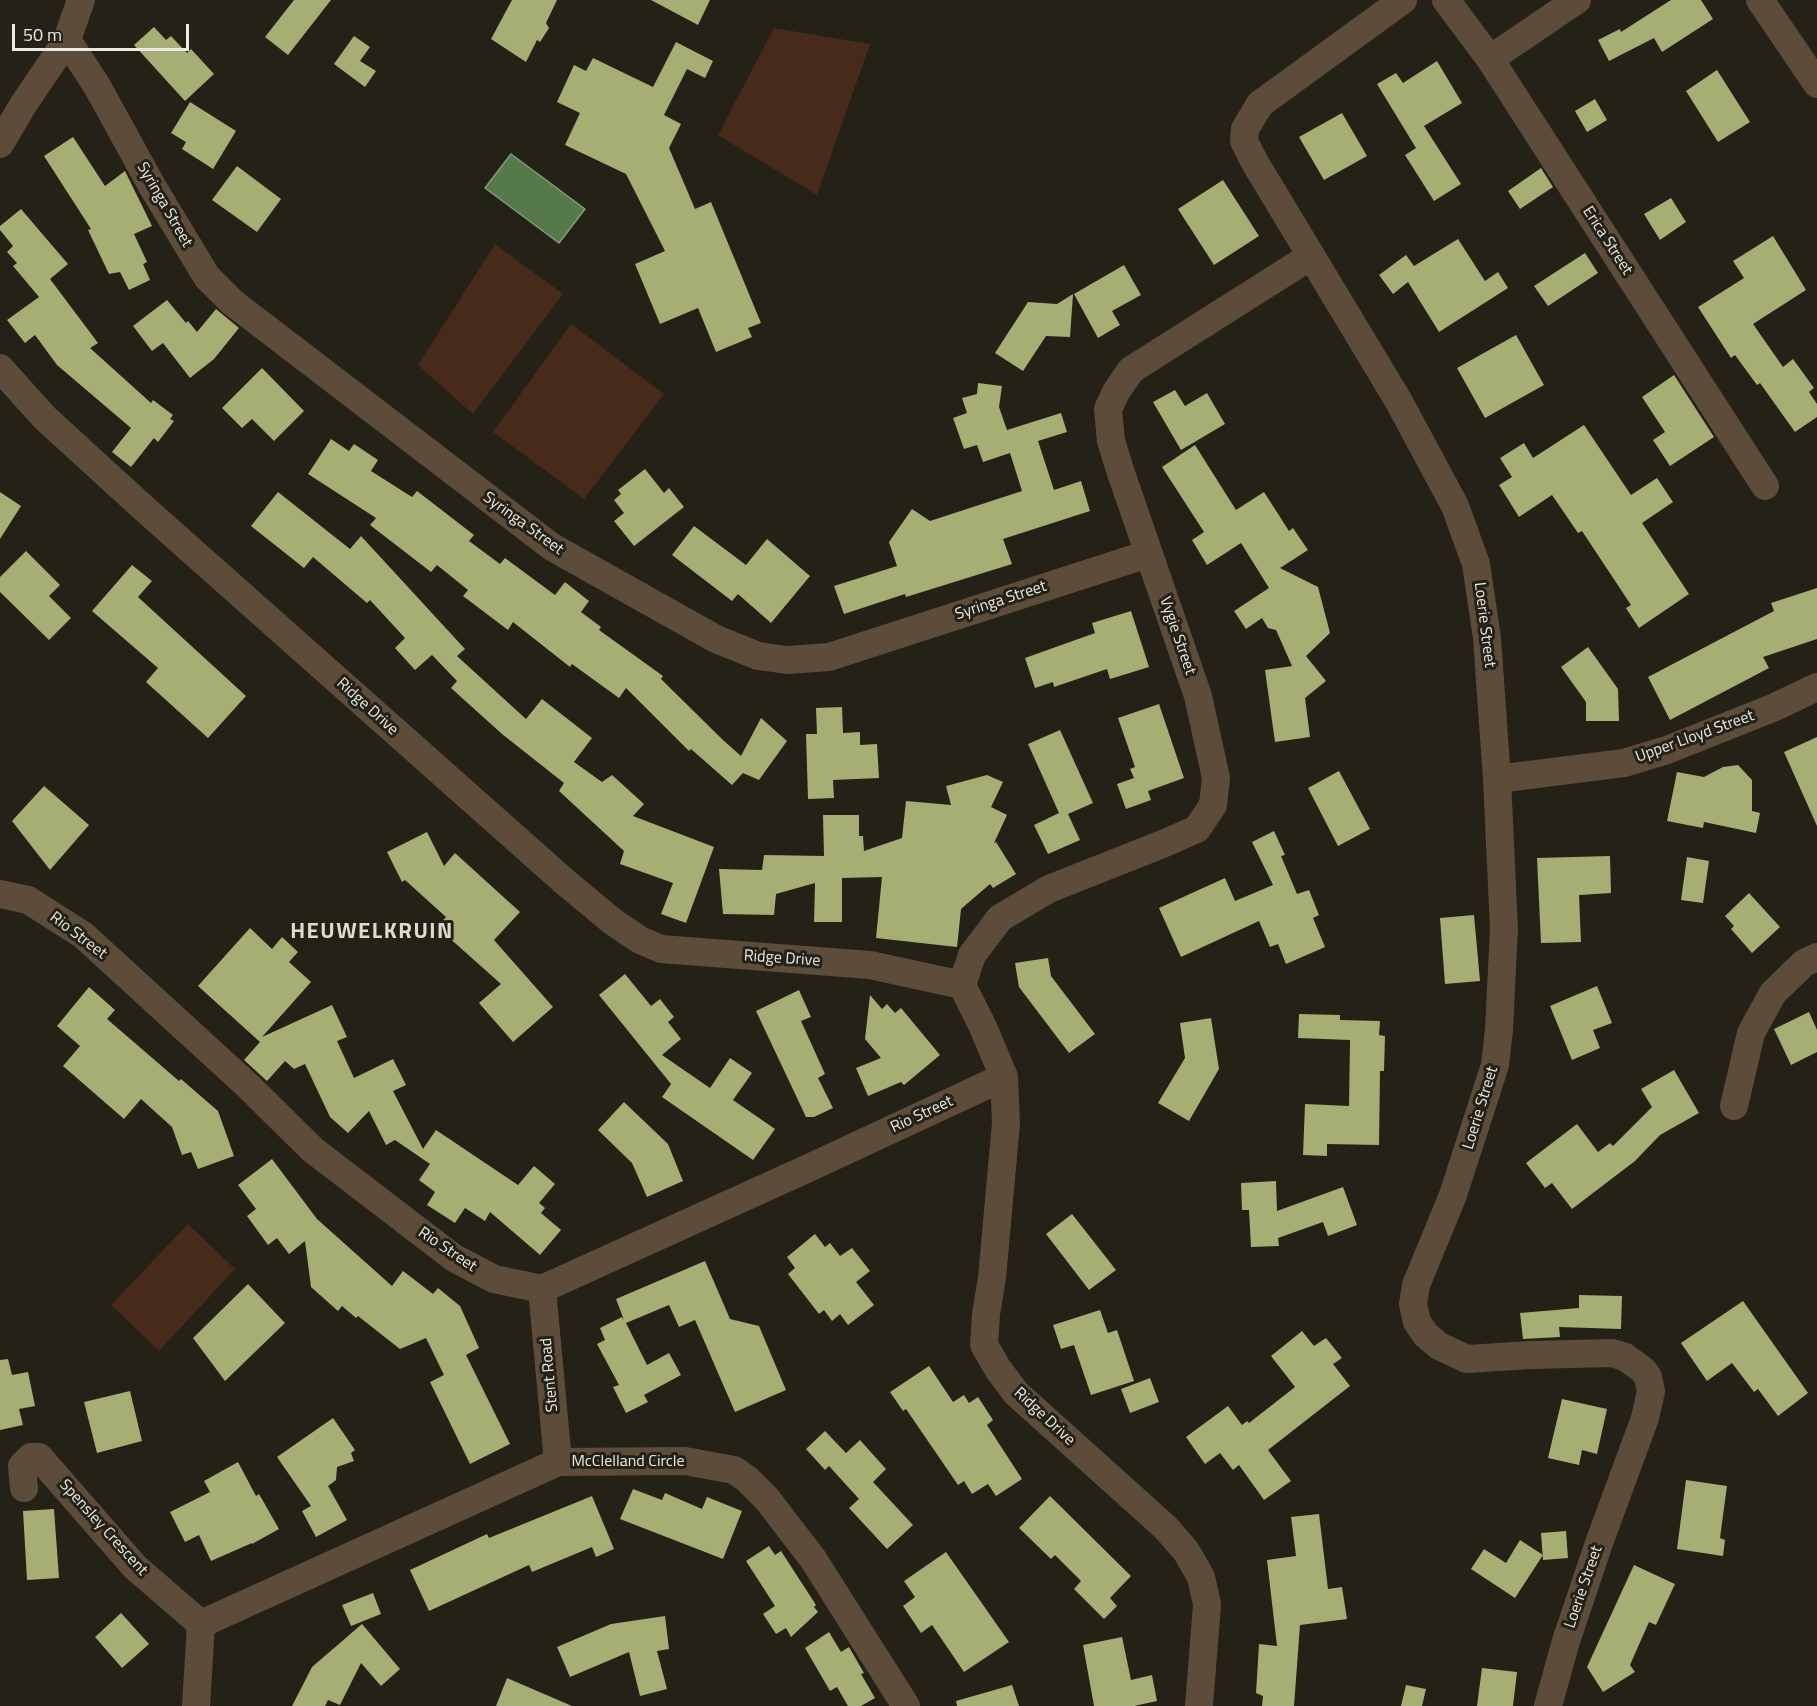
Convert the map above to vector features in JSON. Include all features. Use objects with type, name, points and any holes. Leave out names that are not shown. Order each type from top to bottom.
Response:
[{"type":"street","points":[[0,144],[67,40],[81,0]]},
{"type":"street","points":[[1311,256],[1254,161],[1244,141],[1245,129],[1260,104],[1403,0]]},
{"type":"street","name":"Erica Street","points":[[1446,0],[1490,59],[1765,486]]},
{"type":"street","points":[[1490,59],[1577,0]]},
{"type":"street","points":[[1761,0],[1817,84]]},
{"type":"street","name":"Syringa Street","points":[[67,40],[97,86],[152,186],[207,277],[232,302],[552,547],[716,639],[758,656],[788,660],[829,657],[1148,554]]},
{"type":"street","name":"Vygie Street","points":[[962,984],[972,955],[1000,918],[1049,889],[1197,829],[1213,805],[1216,778],[1198,696],[1111,441],[1108,409],[1131,370],[1311,256]]},
{"type":"street","name":"Loerie Street","points":[[1311,256],[1409,419],[1455,506],[1476,564],[1488,638],[1504,929],[1499,1030],[1495,1065],[1453,1195],[1416,1285],[1413,1304],[1417,1322],[1426,1335],[1439,1346],[1467,1359],[1612,1353],[1625,1357],[1643,1370],[1648,1377],[1651,1390],[1645,1418],[1566,1641],[1548,1706]]},
{"type":"street","name":"Ridge Drive","points":[[0,368],[45,418],[157,520],[565,882],[612,921],[640,940],[661,949],[870,965],[962,984],[1004,1077],[1006,1123],[984,1345],[1016,1393],[1166,1528],[1186,1551],[1201,1577],[1207,1604],[1199,1706]]},
{"type":"street","name":"Upper Lloyd Street","points":[[1497,779],[1624,763],[1678,746],[1775,707],[1817,687]]},
{"type":"street","name":"Rio Street","points":[[0,894],[28,900],[83,935],[247,1084],[313,1150],[454,1258],[494,1279],[542,1289],[1004,1077]]},
{"type":"street","points":[[1734,1106],[1751,1034],[1773,993],[1804,963],[1817,957]]},
{"type":"street","name":"Stent Road","points":[[542,1289],[558,1462]]},
{"type":"street","name":"Spensley Crescent","points":[[24,1488],[22,1466],[31,1457],[39,1457],[135,1567],[201,1624]]},
{"type":"street","name":"McClelland Circle","points":[[201,1624],[558,1462],[685,1461],[734,1470],[768,1499],[813,1559],[906,1706]]},
{"type":"street","points":[[196,1706],[201,1624]]},
{"type":"shaded area","points":[[774,28],[870,44],[817,195],[718,135]]},
{"type":"shaded area","points":[[511,154],[585,209],[559,243],[485,188]]},
{"type":"shaded area","points":[[495,244],[563,294],[473,414],[418,365]]},
{"type":"shaded area","points":[[571,324],[664,394],[584,499],[493,432]]},
{"type":"shaded area","points":[[188,1224],[235,1269],[159,1351],[111,1305]]},
{"type":"building","points":[[294,0],[331,0],[288,55],[265,37]]},
{"type":"building","points":[[512,0],[557,0],[546,23],[549,28],[540,42],[537,40],[526,62],[491,39]]},
{"type":"building","points":[[651,0],[710,0],[698,25]]},
{"type":"building","points":[[1671,0],[1701,0],[1713,19],[1662,52],[1654,38],[1609,61],[1598,40],[1620,29],[1621,32]]},
{"type":"building","points":[[154,27],[166,40],[171,36],[187,53],[191,49],[214,74],[185,101],[134,45]]},
{"type":"building","points":[[354,36],[370,47],[360,61],[376,71],[365,87],[334,64]]},
{"type":"building","points":[[676,42],[713,61],[705,78],[687,69],[664,115],[681,124],[669,148],[695,209],[711,202],[761,323],[748,328],[752,337],[716,352],[698,308],[660,324],[635,264],[665,251],[626,174],[565,145],[580,113],[557,102],[574,65],[586,71],[593,58],[653,87]]},
{"type":"building","points":[[1437,61],[1462,103],[1424,126],[1461,184],[1434,201],[1405,155],[1416,148],[1377,84],[1396,73],[1403,83]]},
{"type":"building","points":[[1717,70],[1750,122],[1718,142],[1686,91]]},
{"type":"building","points":[[1595,99],[1607,120],[1587,132],[1575,111]]},
{"type":"building","points":[[190,102],[236,131],[213,169],[182,149],[186,142],[171,133]]},
{"type":"building","points":[[1342,113],[1367,156],[1324,180],[1299,137]]},
{"type":"building","points":[[73,137],[105,186],[125,171],[152,226],[134,234],[147,262],[143,264],[150,280],[129,290],[120,272],[109,274],[88,230],[91,229],[44,156]]},
{"type":"building","points":[[237,166],[281,199],[257,232],[212,200]]},
{"type":"building","points":[[1541,168],[1553,187],[1520,209],[1508,191]]},
{"type":"building","points":[[1223,180],[1259,236],[1214,265],[1178,209]]},
{"type":"building","points":[[1671,198],[1686,222],[1660,240],[1644,214]]},
{"type":"building","points":[[21,209],[68,264],[50,279],[98,343],[90,348],[151,403],[153,400],[173,415],[170,419],[174,421],[158,442],[154,438],[131,467],[112,452],[131,428],[57,365],[35,335],[25,343],[7,320],[39,297],[13,266],[17,263],[7,252],[13,246],[0,230],[0,226]]},
{"type":"building","points":[[1773,236],[1806,290],[1753,324],[1783,367],[1793,359],[1814,388],[1809,392],[1817,404],[1817,417],[1795,432],[1760,383],[1757,385],[1735,355],[1731,358],[1698,307],[1744,278],[1733,261]]},
{"type":"building","points":[[1458,239],[1485,281],[1498,272],[1508,288],[1439,332],[1408,282],[1393,294],[1379,275],[1406,255],[1414,266]]},
{"type":"building","points":[[1585,253],[1598,273],[1548,306],[1534,286]]},
{"type":"building","points":[[1124,265],[1141,295],[1112,311],[1120,325],[1098,338],[1074,294]]},
{"type":"building","points":[[1073,294],[1070,337],[1046,336],[1023,371],[995,353],[1028,302],[1057,304]]},
{"type":"building","points":[[167,300],[186,323],[188,321],[197,332],[216,309],[239,328],[214,359],[190,378],[163,343],[152,351],[133,326]]},
{"type":"building","points":[[1516,335],[1544,385],[1485,418],[1457,368]]},
{"type":"building","points":[[262,368],[304,411],[274,441],[252,419],[242,428],[222,408]]},
{"type":"building","points":[[1674,375],[1714,437],[1670,466],[1653,440],[1665,432],[1642,397]]},
{"type":"building","points":[[978,383],[1002,386],[999,407],[1007,430],[1061,413],[1067,432],[1038,441],[1054,490],[1081,481],[1090,511],[1003,539],[1012,564],[844,614],[834,586],[897,566],[889,542],[912,509],[930,521],[1022,491],[1010,453],[983,462],[977,445],[964,449],[953,418],[967,413],[962,398],[977,394]]},
{"type":"building","points":[[1175,390],[1185,406],[1207,393],[1225,424],[1181,450],[1153,402]]},
{"type":"building","points":[[1584,425],[1631,495],[1657,478],[1673,502],[1642,523],[1689,594],[1639,628],[1626,608],[1631,605],[1582,531],[1578,533],[1552,495],[1519,517],[1499,485],[1512,477],[1500,458],[1524,443],[1533,458]]},
{"type":"building","points":[[331,439],[349,451],[354,444],[378,460],[371,471],[412,497],[417,491],[474,535],[469,541],[500,564],[505,558],[555,595],[565,582],[589,601],[581,612],[601,627],[599,630],[663,676],[661,679],[741,756],[761,718],[787,741],[759,780],[743,773],[732,785],[691,749],[689,751],[626,688],[619,698],[572,664],[570,667],[513,622],[508,630],[463,596],[468,590],[437,565],[431,572],[370,525],[376,518],[308,474]]},
{"type":"building","points":[[1195,445],[1236,510],[1264,492],[1289,531],[1293,528],[1308,550],[1280,568],[1318,587],[1330,633],[1306,656],[1326,681],[1305,698],[1310,737],[1275,742],[1265,670],[1292,666],[1276,630],[1268,628],[1262,618],[1246,629],[1234,611],[1269,588],[1241,543],[1207,565],[1192,540],[1204,532],[1162,467]]},
{"type":"building","points":[[645,469],[664,493],[669,488],[684,507],[634,546],[614,521],[624,513],[614,500],[621,494],[618,490]]},
{"type":"building","points":[[0,492],[21,506],[0,539]]},
{"type":"building","points":[[278,492],[350,549],[361,536],[465,649],[457,656],[526,719],[542,699],[592,738],[574,762],[602,782],[612,775],[644,804],[633,816],[714,847],[686,923],[661,914],[673,883],[620,864],[624,851],[559,791],[564,783],[502,734],[451,688],[457,681],[432,655],[415,670],[395,648],[405,638],[370,600],[367,603],[313,557],[304,568],[251,526]]},
{"type":"building","points":[[694,526],[746,565],[767,539],[810,576],[771,623],[738,594],[732,601],[672,555]]},
{"type":"building","points":[[26,551],[60,585],[49,596],[71,618],[49,640],[0,592],[0,577]]},
{"type":"building","points":[[132,565],[152,581],[138,597],[246,696],[208,738],[146,682],[158,668],[92,611]]},
{"type":"building","points":[[1817,588],[1817,639],[1763,657],[1769,668],[1670,720],[1648,677],[1774,611],[1771,603]]},
{"type":"building","points":[[1131,611],[1149,667],[1110,679],[1107,669],[1054,687],[1053,682],[1035,688],[1025,658],[1095,633],[1092,623]]},
{"type":"building","points":[[1588,647],[1618,689],[1619,721],[1586,721],[1586,702],[1561,667]]},
{"type":"building","points":[[1159,704],[1184,778],[1148,791],[1151,800],[1126,809],[1117,784],[1134,778],[1130,769],[1135,767],[1118,718]]},
{"type":"building","points":[[842,707],[843,733],[860,732],[860,745],[877,744],[879,778],[833,780],[834,798],[808,799],[806,734],[817,734],[816,708]]},
{"type":"building","points":[[1060,730],[1093,803],[1068,814],[1080,840],[1048,854],[1034,825],[1059,813],[1028,744]]},
{"type":"building","points":[[1817,737],[1817,826],[1784,752]]},
{"type":"building","points":[[1738,765],[1752,780],[1752,811],[1760,813],[1756,833],[1704,822],[1703,828],[1667,821],[1677,772],[1704,777],[1723,767]]},
{"type":"building","points":[[1339,771],[1370,829],[1338,846],[1308,788]]},
{"type":"building","points":[[987,775],[1003,782],[991,807],[1007,815],[994,843],[996,842],[1016,874],[993,888],[990,884],[961,909],[957,947],[876,938],[882,877],[842,878],[842,922],[814,922],[815,883],[776,894],[774,915],[723,914],[719,869],[762,870],[764,855],[824,856],[823,815],[859,815],[859,836],[863,836],[864,851],[902,838],[906,801],[951,805],[946,786]]},
{"type":"building","points":[[44,786],[89,825],[50,870],[12,821]]},
{"type":"building","points":[[1274,831],[1285,855],[1281,856],[1297,894],[1309,890],[1319,915],[1313,918],[1325,947],[1286,964],[1278,944],[1270,947],[1259,921],[1181,957],[1159,908],[1225,878],[1235,901],[1273,885],[1252,842]]},
{"type":"building","points":[[427,832],[444,866],[455,853],[520,912],[494,940],[553,1007],[513,1042],[479,1003],[501,984],[437,927],[446,917],[405,880],[402,882],[387,852]]},
{"type":"building","points":[[1610,856],[1611,893],[1579,895],[1581,942],[1541,943],[1537,858]]},
{"type":"building","points":[[1687,857],[1709,861],[1703,903],[1681,900]]},
{"type":"building","points":[[1749,893],[1780,927],[1752,953],[1731,929],[1734,926],[1725,916]]},
{"type":"building","points":[[1474,915],[1480,981],[1445,984],[1440,918]]},
{"type":"building","points":[[250,928],[272,949],[282,937],[298,952],[289,962],[311,982],[262,1037],[332,1005],[347,1037],[337,1041],[354,1078],[393,1059],[406,1085],[393,1091],[423,1149],[436,1130],[518,1185],[534,1166],[555,1184],[539,1203],[545,1208],[541,1213],[561,1230],[540,1255],[490,1212],[485,1221],[465,1208],[455,1223],[427,1205],[435,1192],[419,1180],[430,1164],[395,1140],[386,1145],[369,1111],[348,1133],[330,1117],[305,1064],[294,1069],[285,1061],[267,1081],[244,1060],[260,1042],[198,986]]},
{"type":"building","points":[[1048,958],[1051,976],[1095,1034],[1069,1053],[1019,987],[1015,963]]},
{"type":"building","points":[[625,974],[651,1006],[660,999],[674,1017],[668,1022],[681,1039],[662,1055],[710,1088],[730,1058],[752,1073],[733,1100],[775,1129],[753,1160],[662,1097],[671,1084],[599,995]]},
{"type":"building","points":[[1597,986],[1612,1023],[1593,1030],[1600,1048],[1572,1060],[1550,1006]]},
{"type":"building","points":[[89,987],[115,1010],[107,1019],[218,1111],[234,1156],[198,1169],[191,1152],[182,1155],[172,1127],[141,1099],[124,1119],[63,1066],[80,1046],[57,1026]]},
{"type":"building","points":[[799,990],[811,1017],[801,1021],[825,1074],[818,1078],[833,1108],[814,1117],[806,1117],[756,1011]]},
{"type":"building","points":[[870,995],[882,1009],[887,1004],[895,1013],[901,1008],[940,1055],[904,1085],[901,1082],[868,1096],[856,1068],[881,1058],[865,1039]]},
{"type":"building","points":[[1809,1012],[1817,1030],[1817,1052],[1791,1065],[1774,1029]]},
{"type":"building","points":[[1299,1014],[1340,1015],[1340,1020],[1380,1021],[1379,1035],[1385,1036],[1384,1071],[1380,1071],[1379,1145],[1327,1144],[1327,1156],[1303,1155],[1305,1104],[1349,1106],[1350,1040],[1298,1038]]},
{"type":"building","points":[[1211,1018],[1219,1069],[1189,1121],[1158,1103],[1185,1058],[1180,1023]]},
{"type":"building","points":[[1674,1070],[1699,1113],[1660,1135],[1635,1161],[1572,1209],[1552,1183],[1545,1188],[1526,1163],[1577,1124],[1598,1152],[1610,1143],[1613,1146],[1652,1107],[1641,1089]]},
{"type":"building","points":[[624,1102],[668,1144],[683,1181],[647,1197],[632,1163],[598,1130]]},
{"type":"building","points":[[272,1159],[317,1219],[392,1286],[403,1271],[433,1294],[438,1288],[460,1306],[479,1348],[466,1355],[510,1444],[470,1464],[430,1382],[444,1375],[426,1338],[400,1349],[342,1306],[338,1311],[311,1287],[305,1241],[289,1254],[277,1238],[268,1245],[247,1216],[256,1209],[238,1185]]},
{"type":"building","points":[[1276,1181],[1277,1211],[1343,1187],[1357,1225],[1328,1236],[1323,1222],[1278,1238],[1279,1246],[1251,1247],[1249,1210],[1242,1210],[1241,1183]]},
{"type":"building","points":[[1072,1214],[1116,1270],[1089,1290],[1046,1234]]},
{"type":"building","points":[[815,1234],[825,1247],[830,1243],[840,1256],[852,1248],[870,1271],[856,1282],[874,1305],[848,1325],[840,1314],[832,1321],[824,1310],[819,1314],[788,1274],[795,1268],[787,1257]]},
{"type":"building","points":[[705,1261],[730,1319],[759,1326],[786,1390],[735,1412],[695,1320],[679,1327],[669,1305],[626,1323],[647,1365],[669,1353],[681,1375],[644,1395],[648,1402],[626,1413],[613,1387],[619,1385],[597,1344],[605,1340],[600,1328],[622,1317],[624,1320],[616,1299]]},
{"type":"building","points":[[248,1284],[285,1323],[225,1381],[193,1338]]},
{"type":"building","points":[[1579,1295],[1622,1296],[1621,1329],[1559,1327],[1560,1337],[1523,1339],[1520,1313],[1579,1308]]},
{"type":"building","points":[[1743,1301],[1808,1393],[1778,1416],[1758,1389],[1754,1392],[1732,1363],[1707,1381],[1681,1343]]},
{"type":"building","points":[[1100,1310],[1108,1333],[1117,1330],[1134,1381],[1091,1395],[1074,1345],[1061,1349],[1053,1325]]},
{"type":"building","points":[[1302,1331],[1314,1346],[1326,1338],[1342,1358],[1333,1364],[1350,1386],[1268,1450],[1291,1481],[1264,1500],[1239,1465],[1233,1470],[1220,1453],[1205,1464],[1186,1437],[1228,1406],[1242,1425],[1247,1421],[1249,1423],[1295,1387],[1271,1356]]},
{"type":"building","points":[[8,1359],[12,1375],[28,1372],[35,1406],[19,1409],[23,1425],[0,1430],[0,1360]]},
{"type":"building","points":[[929,1366],[953,1402],[964,1395],[969,1403],[978,1397],[993,1420],[987,1425],[1022,1479],[996,1496],[988,1484],[972,1494],[964,1481],[958,1485],[906,1409],[903,1411],[890,1392]]},
{"type":"building","points":[[1150,1378],[1159,1402],[1130,1413],[1121,1389]]},
{"type":"building","points":[[130,1391],[142,1441],[97,1453],[84,1402]]},
{"type":"building","points":[[1562,1399],[1607,1409],[1597,1454],[1582,1450],[1579,1465],[1548,1458]]},
{"type":"building","points":[[333,1418],[355,1450],[351,1453],[354,1461],[337,1467],[336,1480],[328,1486],[347,1520],[316,1537],[302,1511],[311,1506],[277,1457]]},
{"type":"building","points":[[825,1431],[846,1453],[860,1440],[886,1469],[873,1482],[913,1525],[887,1549],[849,1508],[859,1499],[829,1466],[825,1470],[806,1449]]},
{"type":"building","points":[[238,1462],[256,1496],[259,1494],[279,1529],[252,1544],[211,1561],[199,1535],[185,1542],[170,1512],[210,1492],[204,1481]]},
{"type":"building","points":[[1686,1480],[1727,1486],[1720,1538],[1725,1540],[1723,1556],[1677,1549]]},
{"type":"building","points":[[633,1489],[662,1500],[665,1493],[702,1509],[707,1497],[742,1511],[723,1559],[620,1519]]},
{"type":"building","points":[[592,1496],[614,1549],[596,1557],[592,1547],[532,1572],[529,1565],[429,1611],[410,1570],[487,1534],[489,1538]]},
{"type":"building","points":[[1050,1496],[1131,1576],[1110,1598],[1117,1606],[1104,1619],[1074,1589],[1081,1581],[1055,1555],[1051,1559],[1019,1528]]},
{"type":"building","points":[[54,1509],[59,1578],[27,1580],[23,1511]]},
{"type":"building","points":[[1319,1514],[1328,1589],[1342,1587],[1347,1619],[1300,1625],[1294,1706],[1262,1706],[1263,1696],[1256,1693],[1259,1644],[1277,1646],[1267,1560],[1296,1556],[1291,1517]]},
{"type":"building","points":[[1566,1531],[1568,1558],[1543,1560],[1541,1533]]},
{"type":"building","points":[[1520,1540],[1543,1555],[1515,1598],[1471,1569],[1484,1549],[1506,1563]]},
{"type":"building","points":[[769,1546],[775,1555],[781,1551],[816,1605],[814,1607],[818,1612],[791,1637],[786,1628],[776,1634],[763,1614],[775,1606],[746,1561]]},
{"type":"building","points":[[946,1552],[1009,1642],[964,1672],[932,1625],[921,1633],[903,1606],[915,1597],[904,1581]]},
{"type":"building","points":[[1634,1565],[1675,1584],[1656,1625],[1649,1622],[1630,1665],[1635,1672],[1603,1692],[1587,1667]]},
{"type":"building","points":[[373,1593],[381,1614],[351,1626],[342,1605]]},
{"type":"building","points":[[121,1613],[149,1644],[122,1668],[95,1637]]},
{"type":"building","points":[[665,1616],[669,1649],[657,1651],[667,1689],[640,1696],[629,1652],[570,1677],[557,1647],[611,1624]]},
{"type":"building","points":[[362,1624],[400,1669],[381,1686],[361,1663],[340,1705],[328,1700],[325,1706],[292,1706],[312,1667]]},
{"type":"building","points":[[829,1632],[841,1652],[849,1647],[875,1698],[861,1706],[848,1706],[837,1687],[830,1691],[805,1648]]},
{"type":"building","points":[[1122,1637],[1131,1680],[1152,1675],[1157,1701],[1134,1706],[1094,1706],[1083,1645]]},
{"type":"building","points":[[1482,1668],[1517,1672],[1513,1706],[1477,1706]]},
{"type":"building","points":[[507,1678],[572,1706],[496,1706]]},
{"type":"building","points":[[1012,1685],[1019,1706],[957,1706],[956,1701]]},
{"type":"building","points":[[1406,1685],[1426,1689],[1422,1706],[1401,1706]]},
{"type":"district","name":"HEUWELKRUIN","points":[[372,933]]}]
